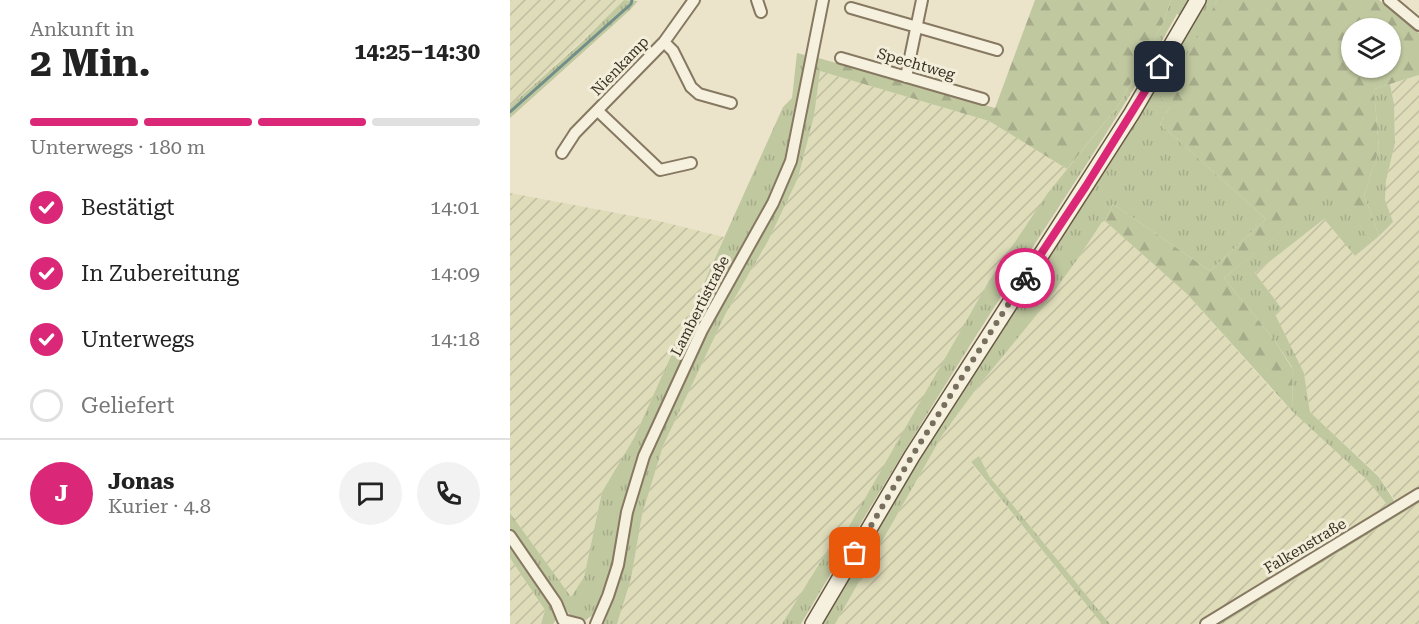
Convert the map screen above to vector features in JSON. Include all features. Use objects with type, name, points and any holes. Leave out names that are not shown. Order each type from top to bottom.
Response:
[{"type":"main road","points":[[813,624],[912,456],[1132,113],[1198,0]]},
{"type":"street","name":"Nienkamp","points":[[562,153],[575,133],[664,42],[694,0]]},
{"type":"street","points":[[757,0],[761,12]]},
{"type":"street","name":"Lambertistraße","points":[[596,624],[618,565],[627,512],[644,456],[702,330],[773,203],[790,161],[823,0]]},
{"type":"street","points":[[906,77],[922,0]]},
{"type":"street","points":[[1389,0],[1419,25]]},
{"type":"street","points":[[851,8],[997,50]]},
{"type":"street","name":"Nienkamp","points":[[664,42],[673,51],[691,87],[699,94],[731,103]]},
{"type":"street","name":"Spechtweg","points":[[841,58],[983,99]]},
{"type":"street","name":"Nienkamp","points":[[598,111],[660,170],[691,163]]},
{"type":"street","name":"Falkenstraße","points":[[1206,624],[1419,494]]},
{"type":"street","points":[[510,536],[556,603],[561,622],[579,624]]},
{"type":"shaded area","points":[[510,0],[624,0],[625,1],[510,106]]},
{"type":"shaded area","points":[[820,71],[989,121],[1067,169],[1047,194],[835,552],[829,549],[782,624],[617,624],[631,579],[642,515],[663,446],[726,313],[768,241],[798,178],[814,116]]},
{"type":"shaded area","points":[[1419,75],[1419,487],[1396,502],[1379,476],[1310,412],[1304,373],[1275,314],[1282,309],[1255,273],[1324,219],[1355,256],[1392,223],[1385,200],[1386,181],[1395,143],[1394,104],[1390,84]]},
{"type":"shaded area","points":[[510,193],[659,221],[724,237],[634,438],[602,492],[584,577],[571,598],[510,513]]},
{"type":"shaded area","points":[[1105,221],[1187,294],[1282,401],[1367,480],[1390,508],[1197,624],[1110,624],[989,476],[979,457],[971,463],[1102,624],[835,624],[943,434],[1043,307],[1102,222]]},
{"type":"shaded area","points":[[1419,503],[1419,624],[1222,624],[1311,570]]},
{"type":"shaded area","points":[[510,558],[545,610],[541,624],[510,624]]},
{"type":"green space","points":[[624,0],[638,1],[510,118],[510,106],[583,41]]},
{"type":"green space","points":[[1035,0],[1171,0],[1163,23],[1118,106],[1067,169],[989,121],[813,69],[815,57],[995,108]]},
{"type":"green space","points":[[1171,0],[1192,0],[1183,17],[1177,14],[1114,121],[925,417],[801,624],[782,624],[829,548],[835,551],[989,281],[1047,194],[1118,106],[1163,23]]},
{"type":"green space","points":[[1205,0],[1217,0],[1170,107],[1160,124],[1266,219],[1210,271],[1113,204],[1105,221],[1102,222],[1043,307],[943,434],[835,624],[821,624],[892,500]]},
{"type":"green space","points":[[1217,0],[1379,0],[1401,18],[1341,18],[1341,78],[1401,78],[1401,18],[1419,33],[1419,75],[1374,89],[1379,149],[1364,195],[1379,236],[1372,242],[1333,190],[1224,278],[1275,341],[1292,368],[1293,412],[1187,294],[1105,221],[1113,204],[1210,271],[1266,219],[1160,124],[1170,107],[1160,98],[1205,25]]},
{"type":"green space","points":[[797,53],[805,55],[799,102],[786,160],[769,201],[698,326],[658,417],[614,562],[594,614],[586,620],[572,618],[510,530],[510,513],[571,597],[584,577],[602,492],[634,438],[783,107],[792,98]]},
{"type":"green space","points":[[813,69],[820,71],[814,116],[798,178],[768,241],[726,313],[663,446],[642,515],[631,579],[617,624],[604,624],[613,597],[631,512],[649,458],[706,332],[778,205],[794,161]]},
{"type":"green space","points":[[1390,84],[1394,104],[1395,143],[1386,181],[1385,200],[1393,222],[1379,236],[1364,195],[1379,149],[1374,89]]},
{"type":"green space","points":[[1333,189],[1372,242],[1355,256],[1324,219],[1255,273],[1282,309],[1275,314],[1304,373],[1310,412],[1379,477],[1395,502],[1419,487],[1419,491],[1390,508],[1367,480],[1293,412],[1292,367],[1275,341],[1224,278]]},
{"type":"green space","points":[[979,456],[989,476],[1110,624],[1102,624],[971,462]]},
{"type":"green space","points":[[1419,497],[1419,503],[1222,624],[1211,624]]},
{"type":"green space","points":[[510,540],[555,606],[556,620],[553,624],[541,624],[545,610],[510,558]]},
{"type":"waterway","points":[[510,112],[631,4],[632,0]]},
{"type":"way so far","points":[[855,553],[912,456],[1025,278]]},
{"type":"route","points":[[1025,278],[1086,186],[1160,67]]}]
